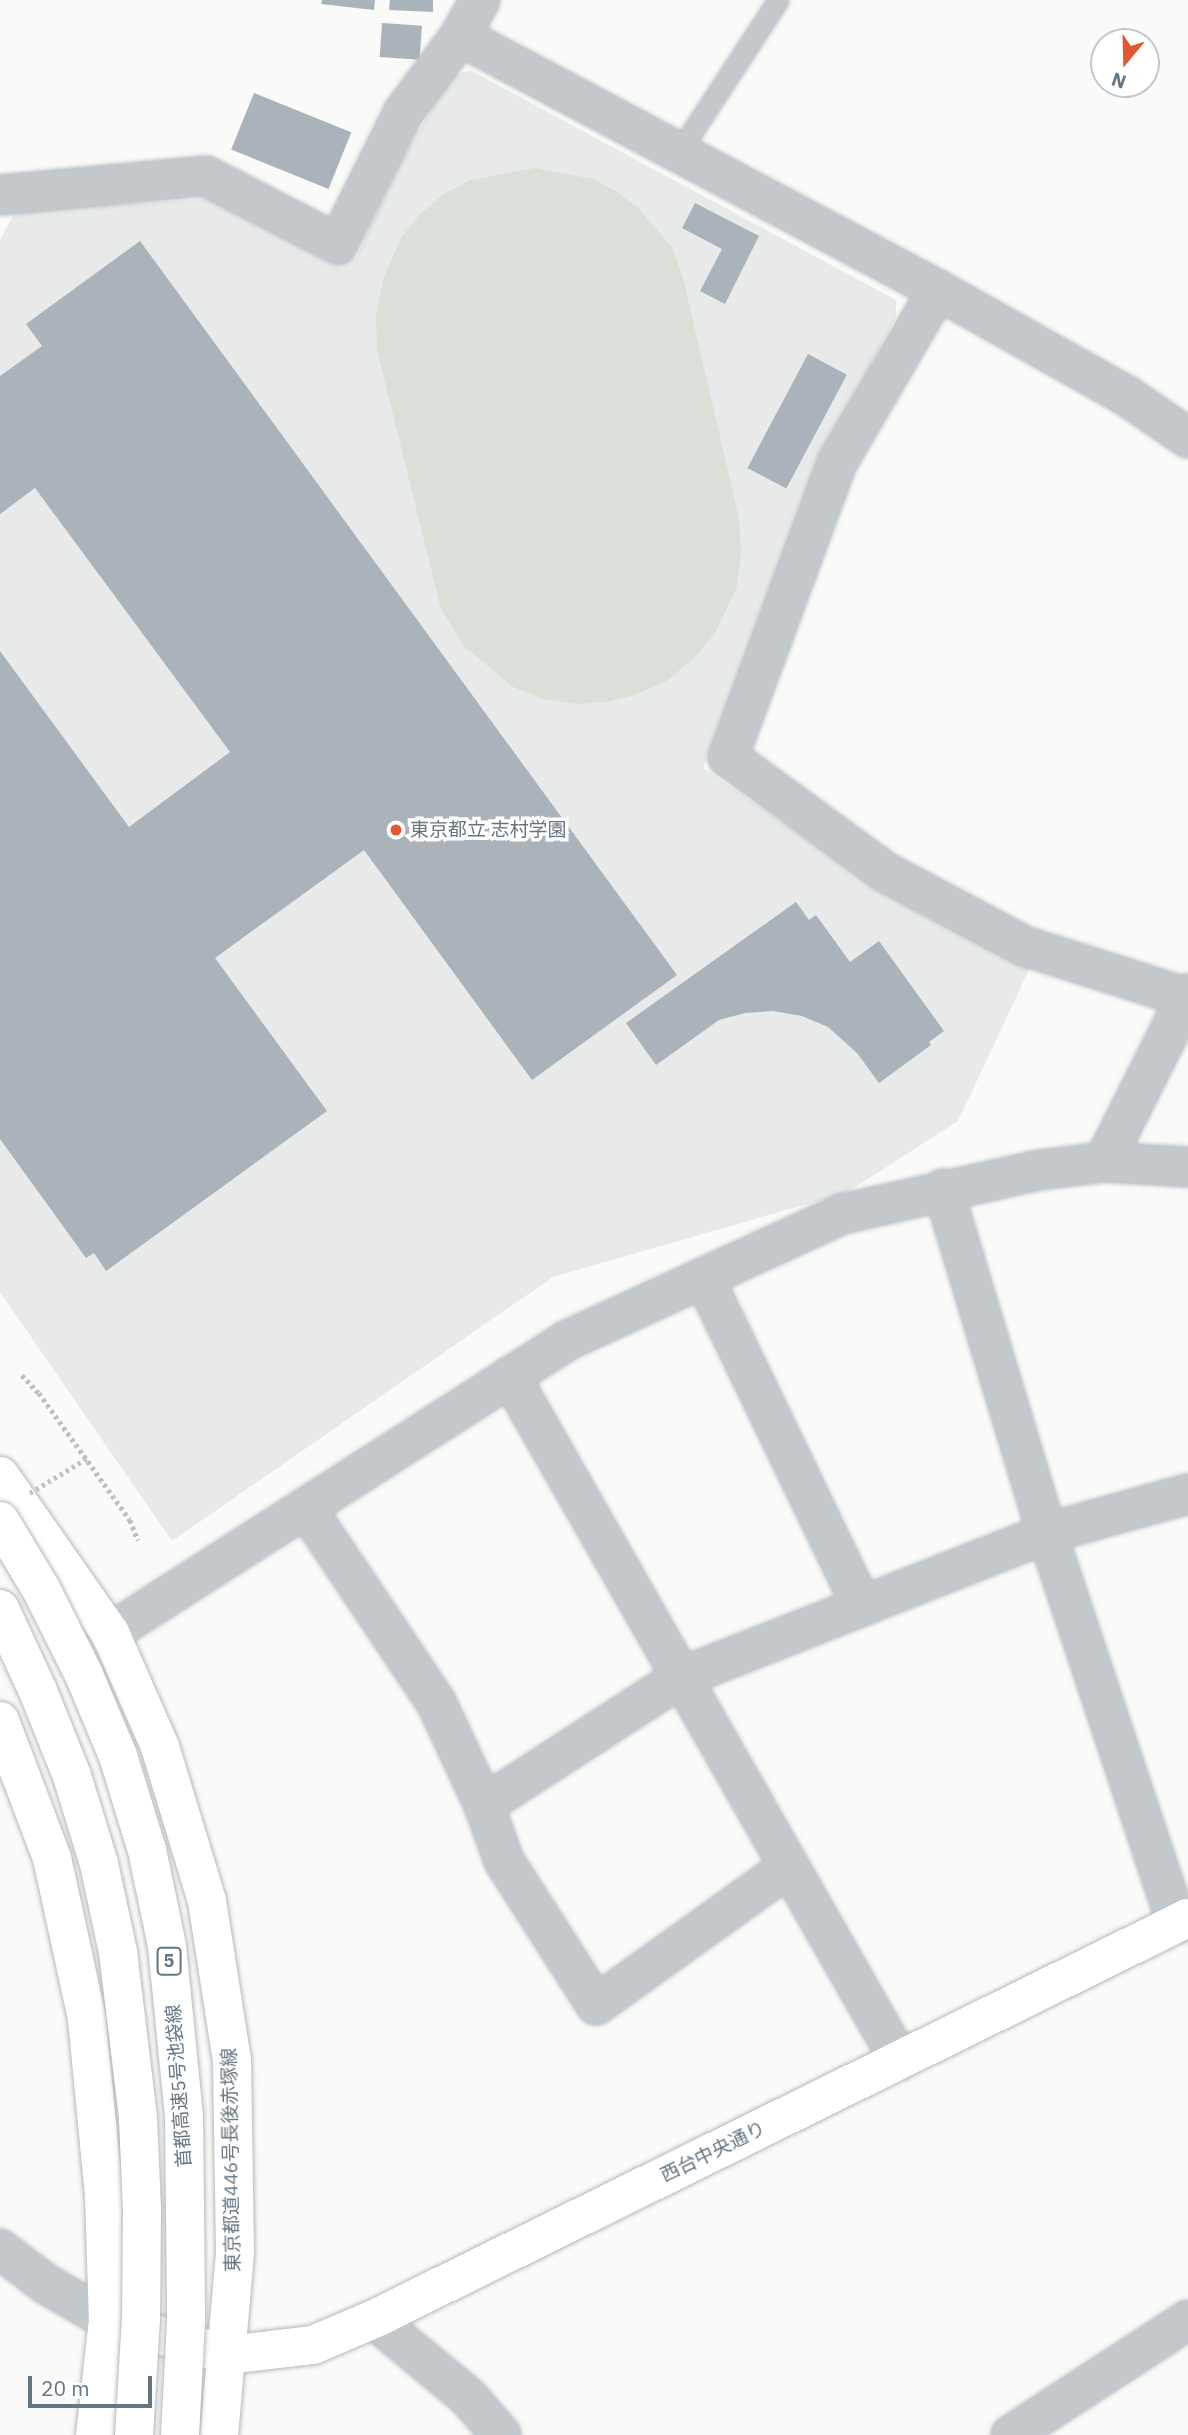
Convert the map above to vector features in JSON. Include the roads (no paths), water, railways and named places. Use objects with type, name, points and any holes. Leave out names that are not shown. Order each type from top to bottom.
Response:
[{"type":"main road","name":"東京都道446号長後赤塚線","points":[[7,1498],[110,1633],[160,1747],[207,1901],[232,2061],[235,2253],[219,2435]]},
{"type":"main road","name":"首都高速5号池袋線","points":[[7,1498],[41,1589],[72,1651],[118,1756],[147,1850],[167,1946],[184,2116],[186,2321],[180,2435]]},
{"type":"main road","points":[[0,1609],[38,1691],[72,1776],[99,1864],[118,1952],[137,2106],[142,2210],[141,2318],[134,2435]]},
{"type":"main road","points":[[4,1739],[52,1858],[87,2019],[104,2195],[108,2320],[95,2435]]},
{"type":"main road","name":"西台中央通り","points":[[228,2355],[313,2345],[374,2319],[1182,1921]]},
{"type":"main road","points":[[108,2320],[228,2355]]},
{"type":"street","points":[[0,195],[206,176],[338,244],[403,113],[460,36],[480,0]]},
{"type":"street","points":[[460,36],[938,290],[1128,396],[1188,438]]},
{"type":"street","points":[[938,290],[837,463],[728,757],[885,872],[1012,940],[1188,996],[1104,1162]]},
{"type":"street","points":[[110,1633],[568,1340],[705,1280],[842,1214],[943,1189],[1039,1170],[1104,1162],[1188,1167]]},
{"type":"street","points":[[943,1189],[1047,1533],[1182,1921]]},
{"type":"street","points":[[705,1280],[862,1606]]},
{"type":"street","points":[[510,1376],[900,2061]]},
{"type":"street","points":[[484,1805],[682,1677],[1047,1533],[1188,1494]]},
{"type":"street","points":[[306,1508],[436,1702],[484,1805],[504,1861],[596,2005],[789,1867]]},
{"type":"street","points":[[0,2249],[46,2284],[108,2320]]},
{"type":"street","points":[[374,2319],[469,2398],[501,2435]]},
{"type":"street","points":[[1011,2435],[1188,2320]]},
{"type":"lane","points":[[678,152],[778,0]]},
{"type":"place","name":"東京都立 志村学園","points":[[396,830]]}]
